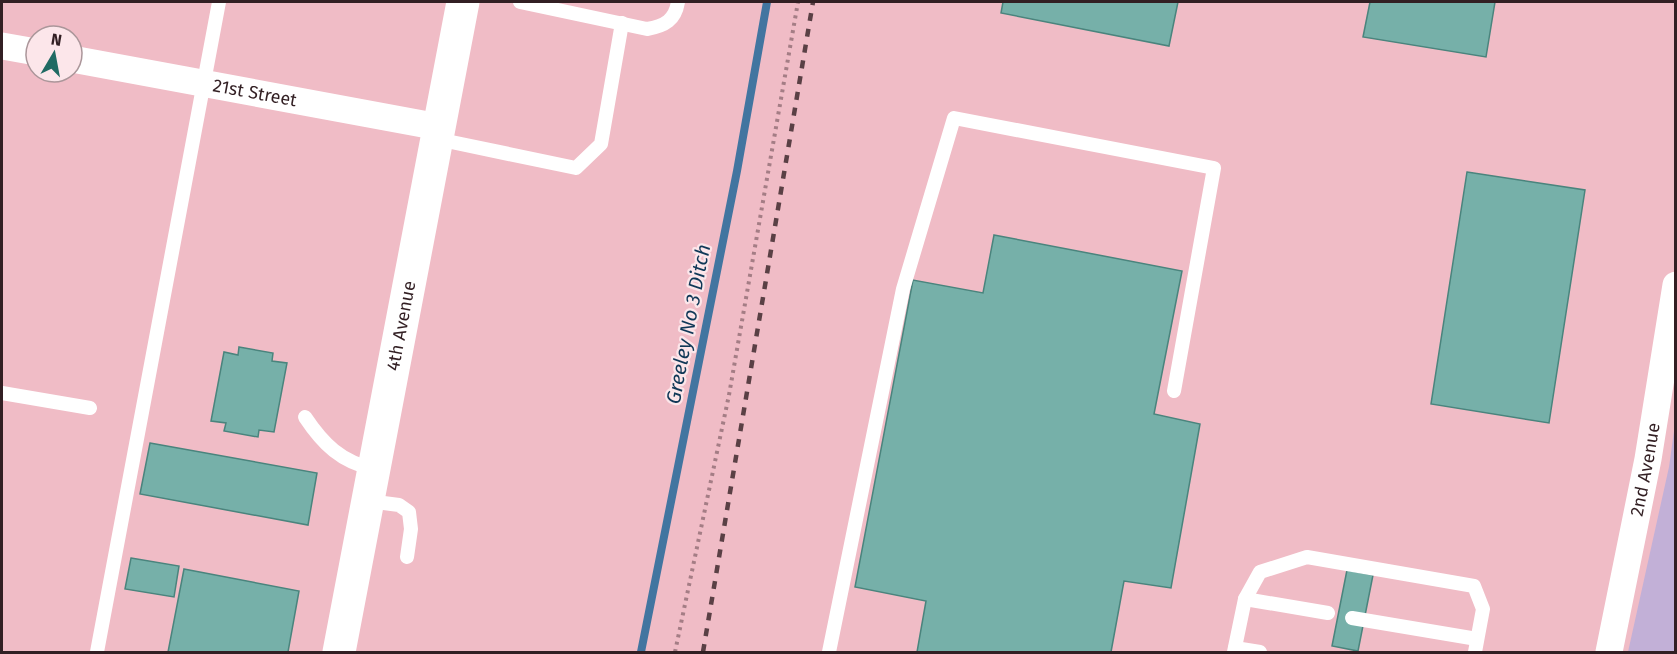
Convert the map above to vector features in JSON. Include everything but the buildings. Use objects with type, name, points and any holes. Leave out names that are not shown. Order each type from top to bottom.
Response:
[{"type":"street","name":"4th Avenue","points":[[339,652],[463,2]]},
{"type":"street","points":[[2,46],[24,50]]},
{"type":"street","name":"21st Street","points":[[84,61],[203,83],[438,133]]},
{"type":"street","name":"2nd Avenue","points":[[1609,652],[1648,459],[1676,285]]},
{"type":"lane","points":[[97,652],[219,2]]},
{"type":"lane","points":[[520,2],[648,29],[661,27],[671,19],[678,2]]},
{"type":"lane","name":"21st Street","points":[[438,133],[576,168],[602,144],[622,23]]},
{"type":"lane","points":[[829,652],[903,289],[954,118],[1214,168],[1174,391]]},
{"type":"lane","points":[[2,393],[90,408]]},
{"type":"lane","points":[[305,417],[319,438],[334,453],[355,465],[374,469]]},
{"type":"lane","points":[[368,501],[399,505],[409,512],[411,529],[407,557]]},
{"type":"lane","points":[[1260,652],[1235,650],[1245,599],[1260,572],[1307,557],[1474,586],[1483,609],[1476,646],[1352,618]]},
{"type":"lane","points":[[1245,599],[1328,613]]},
{"type":"path","points":[[675,652],[731,383],[798,2]]},
{"type":"shaded area","points":[[1675,424],[1675,652],[1628,652],[1669,467]]},
{"type":"waterway","name":"Greeley No 3 Ditch","points":[[641,652],[737,171],[767,2]]},
{"type":"railway","points":[[703,652],[813,2]]}]
